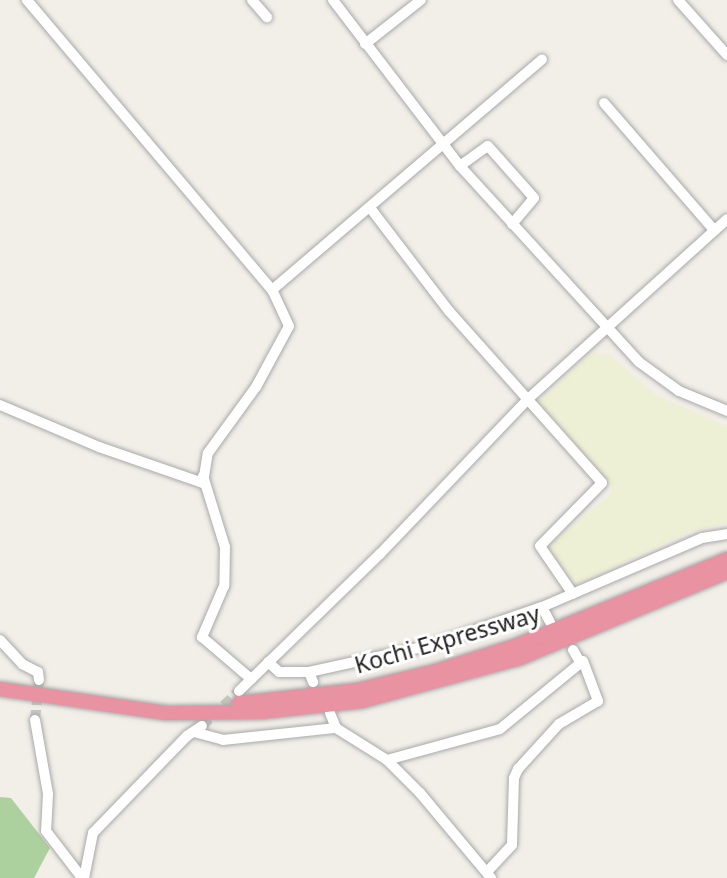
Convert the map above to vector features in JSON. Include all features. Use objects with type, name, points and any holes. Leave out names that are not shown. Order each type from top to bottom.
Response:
[{"type":"highway","name":"Kochi Expressway","points":[[83,705],[263,702],[357,690],[515,646],[727,559]]},
{"type":"highway","name":"Kochi Expressway","points":[[0,689],[83,705],[166,713],[261,712],[362,701],[520,658],[727,572]]},
{"type":"street","points":[[0,405],[99,447],[203,483],[201,472],[208,453],[256,387],[268,359],[288,331],[287,316],[272,290],[27,0]]},
{"type":"street","points":[[252,0],[267,18]]},
{"type":"street","points":[[333,0],[460,166],[605,326],[652,374],[679,391],[727,411]]},
{"type":"street","points":[[365,44],[421,0]]},
{"type":"street","points":[[678,0],[727,55]]},
{"type":"street","points":[[272,290],[371,209],[542,59]]},
{"type":"street","points":[[604,103],[714,230]]},
{"type":"street","points":[[460,166],[488,146],[534,198],[512,224]]},
{"type":"street","points":[[371,209],[449,311],[602,483],[540,546],[573,594]]},
{"type":"street","points":[[239,691],[398,536],[528,399],[605,326],[727,219]]},
{"type":"street","points":[[201,472],[225,547],[224,586],[202,638],[251,679]]},
{"type":"street","points":[[268,662],[279,672],[309,671],[432,645],[542,607],[678,547],[727,534]]},
{"type":"street","points":[[542,607],[550,622]]},
{"type":"street","points":[[0,640],[22,664],[38,672],[39,680]]},
{"type":"street","points":[[330,713],[336,728],[387,760],[489,875],[512,845],[514,778],[518,769],[559,724],[598,701],[583,661],[580,662],[573,650]]},
{"type":"street","points":[[387,760],[500,729],[580,662]]},
{"type":"street","points":[[309,671],[313,682]]},
{"type":"street","points":[[35,720],[48,794],[46,831],[83,878]]},
{"type":"street","points":[[83,878],[93,833],[198,729],[223,740],[336,728]]},
{"type":"green space","points":[[592,352],[610,355],[656,395],[727,426],[727,523],[689,532],[576,584],[549,550],[550,544],[612,493],[610,483],[538,401]]},
{"type":"green space","points":[[0,797],[11,798],[50,848],[34,878],[0,878]]},
{"type":"tunnel","points":[[35,720],[39,680]]},
{"type":"tunnel","points":[[202,726],[239,691]]}]
